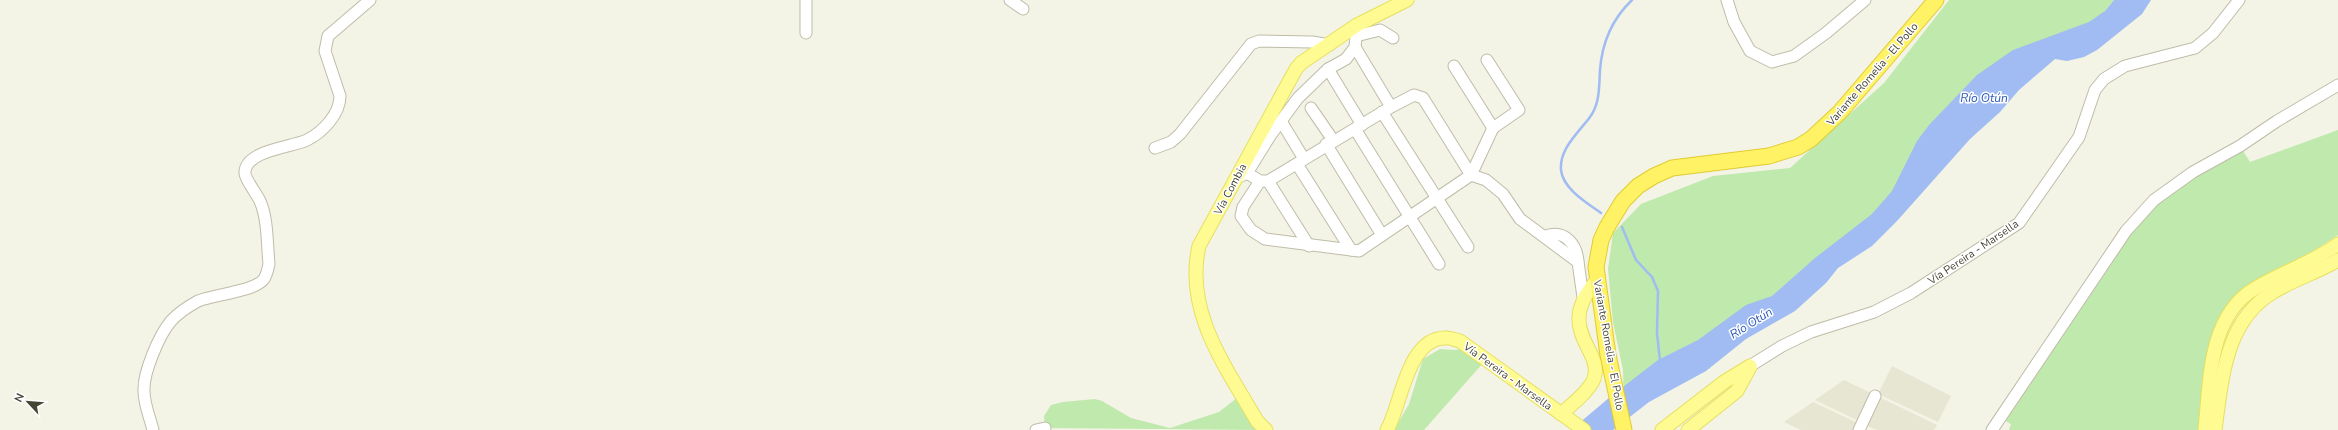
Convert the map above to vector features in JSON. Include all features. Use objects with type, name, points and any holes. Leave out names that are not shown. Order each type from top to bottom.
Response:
[{"type":"highway","name":"Variante Romelia - El Pollo","points":[[1624,430],[1608,355],[1597,280],[1598,254],[1607,227],[1623,201],[1638,186],[1654,176],[1672,168],[1769,156],[1798,147],[1811,139],[1840,112],[1936,0]]},
{"type":"main road","name":"Vía Combia","points":[[1266,430],[1257,421],[1210,339],[1199,307],[1196,288],[1196,262],[1200,246],[1241,176],[1296,69],[1301,63],[1330,44],[1357,30],[1407,0]]},
{"type":"main road","points":[[2205,430],[2215,348],[2219,334],[2228,315],[2253,289],[2321,256],[2338,244]]},
{"type":"main road","points":[[2215,430],[2229,352],[2242,320],[2258,303],[2274,291],[2338,260]]},
{"type":"main road","points":[[1561,414],[1588,388],[1595,372],[1594,361],[1580,330],[1579,311],[1583,297],[1597,280]]},
{"type":"main road","name":"Vía Pereira - Marsella","points":[[1387,430],[1414,360],[1422,350],[1432,342],[1444,337],[1460,341],[1579,426]]},
{"type":"main road","points":[[1688,430],[1736,391],[1750,366]]},
{"type":"main road","name":"Vía Pereira - Marsella","points":[[1662,430],[1724,382],[1750,366]]},
{"type":"street","points":[[153,430],[144,399],[145,379],[152,355],[170,322],[179,313],[198,301],[255,285],[264,279],[267,273],[269,264],[263,210],[255,190],[245,176],[248,164],[279,147],[307,140],[334,117],[340,96],[325,51],[328,36],[370,0]]},
{"type":"street","points":[[806,0],[806,33]]},
{"type":"street","points":[[1010,0],[1023,9]]},
{"type":"street","points":[[1728,0],[1734,22],[1750,51],[1772,62],[1794,56],[1826,33],[1865,0]]},
{"type":"street","name":"Vía Pereira - Marsella","points":[[1750,366],[1782,346],[1811,332],[1867,314],[1911,293],[2019,223],[2079,137],[2095,90],[2104,79],[2125,66],[2195,48],[2213,33],[2239,0]]},
{"type":"street","points":[[1309,246],[1264,181],[1241,176],[1298,98],[1328,70],[1346,59],[1355,47],[1357,30],[1380,30],[1393,38]]},
{"type":"street","points":[[1155,148],[1171,142],[1180,134],[1251,44],[1259,41],[1312,42],[1330,44]]},
{"type":"street","points":[[1355,47],[1387,110],[1437,198],[1468,247]]},
{"type":"street","points":[[1488,60],[1519,110],[1493,128],[1471,175],[1358,251],[1309,246],[1265,239],[1251,230],[1241,216],[1243,207],[1264,181],[1300,161],[1329,142],[1359,127],[1414,95],[1423,98],[1471,175],[1486,180],[1503,194],[1520,218],[1546,236],[1578,262],[1583,297]]},
{"type":"street","points":[[1454,66],[1493,128]]},
{"type":"street","points":[[1328,70],[1359,127],[1439,264]]},
{"type":"street","points":[[1992,430],[2126,232],[2154,200],[2192,172],[2240,146],[2277,121],[2338,86]]},
{"type":"street","points":[[1311,108],[1382,235]]},
{"type":"street","points":[[1281,121],[1300,161],[1351,250]]},
{"type":"street","points":[[1859,430],[1875,396]]},
{"type":"shaded area","points":[[1892,366],[1951,396],[1938,422],[1878,394]]},
{"type":"shaded area","points":[[1844,380],[1875,395],[1861,422],[1815,400]]},
{"type":"shaded area","points":[[1877,396],[1937,425],[1934,430],[1877,430],[1863,424]]},
{"type":"shaded area","points":[[1813,402],[1860,424],[1857,430],[1801,430],[1784,422]]},
{"type":"green space","points":[[1949,0],[2114,0],[2087,33],[2043,39],[1882,217],[1804,283],[1624,404],[1623,370],[1613,322],[1608,269],[1613,233],[1641,204],[1713,176],[1790,168],[1884,83]]},
{"type":"green space","points":[[2338,130],[2338,235],[2233,302],[2201,430],[2009,430],[2011,424],[2000,418],[2140,214],[2240,146],[2250,162]]},
{"type":"green space","points":[[1465,348],[1483,363],[1424,430],[1394,430],[1409,404],[1423,359],[1440,349],[1455,350]]},
{"type":"green space","points":[[1242,394],[1266,430],[1045,428],[1044,416],[1051,405],[1063,402],[1095,399],[1102,401],[1131,418],[1170,428],[1219,412]]},
{"type":"water","name":"Río Otún","points":[[2114,0],[2151,0],[2142,14],[2097,50],[2084,57],[2067,61],[2055,59],[2019,90],[2000,112],[1970,139],[1897,221],[1872,246],[1838,268],[1826,283],[1795,311],[1746,339],[1706,371],[1649,402],[1613,430],[1571,430],[1610,397],[1658,360],[1698,340],[1746,305],[1772,296],[1815,258],[1872,214],[1892,191],[1917,141],[1929,125],[1977,75],[2013,50],[2089,22],[2105,11]]},
{"type":"waterway","points":[[1601,213],[1576,195],[1566,183],[1561,170],[1561,162],[1566,148],[1590,117],[1596,106],[1601,60],[1609,32],[1619,15],[1632,0]]},
{"type":"waterway","points":[[1622,227],[1636,260],[1652,277],[1658,291],[1657,333],[1660,361]]}]
